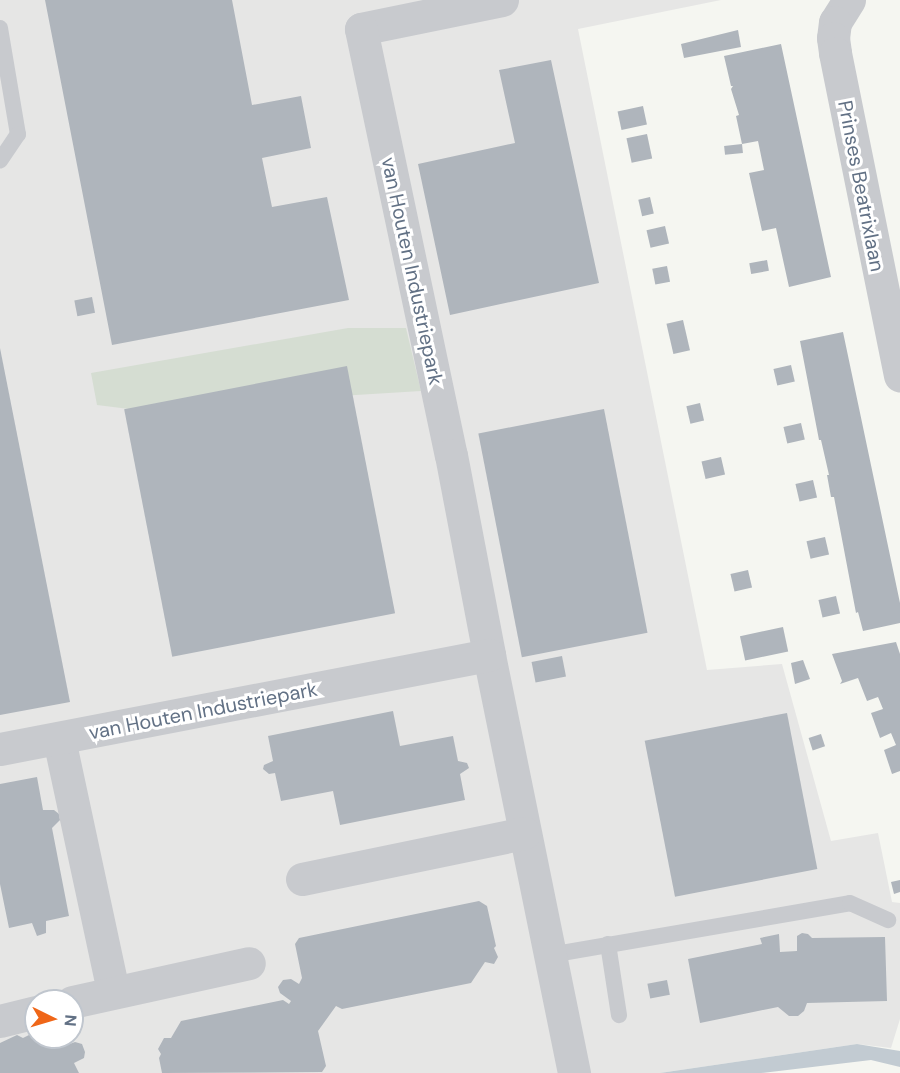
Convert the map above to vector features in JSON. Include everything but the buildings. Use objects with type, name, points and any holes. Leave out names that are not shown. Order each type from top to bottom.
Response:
[{"type":"street","name":"van Houten Industriepark","points":[[502,0],[361,29],[451,455],[524,832],[574,1073]]},
{"type":"street","name":"Prinses Beatrixlaan","points":[[849,0],[835,22],[833,38],[835,53],[900,376]]},
{"type":"street","name":"van Houten Industriepark","points":[[0,749],[489,656]]},
{"type":"street","points":[[59,739],[114,992]]},
{"type":"street","points":[[302,879],[524,832]]},
{"type":"street","points":[[84,999],[249,963]]},
{"type":"street","points":[[0,1021],[24,1014]]},
{"type":"lane","points":[[0,28],[18,134],[0,161]]},
{"type":"lane","points":[[550,956],[850,903],[888,920]]},
{"type":"lane","points":[[608,944],[619,1015]]},
{"type":"shaded area","points":[[0,0],[721,0],[578,29],[707,670],[782,664],[831,841],[878,833],[892,902],[900,903],[900,1019],[891,1048],[857,1044],[660,1073],[0,1073]]},
{"type":"shaded area","points":[[348,328],[406,328],[421,391],[129,409],[97,405],[91,373]]},
{"type":"shaded area","points":[[857,1044],[900,1051],[900,1067],[871,1060],[761,1073],[660,1073]]}]
